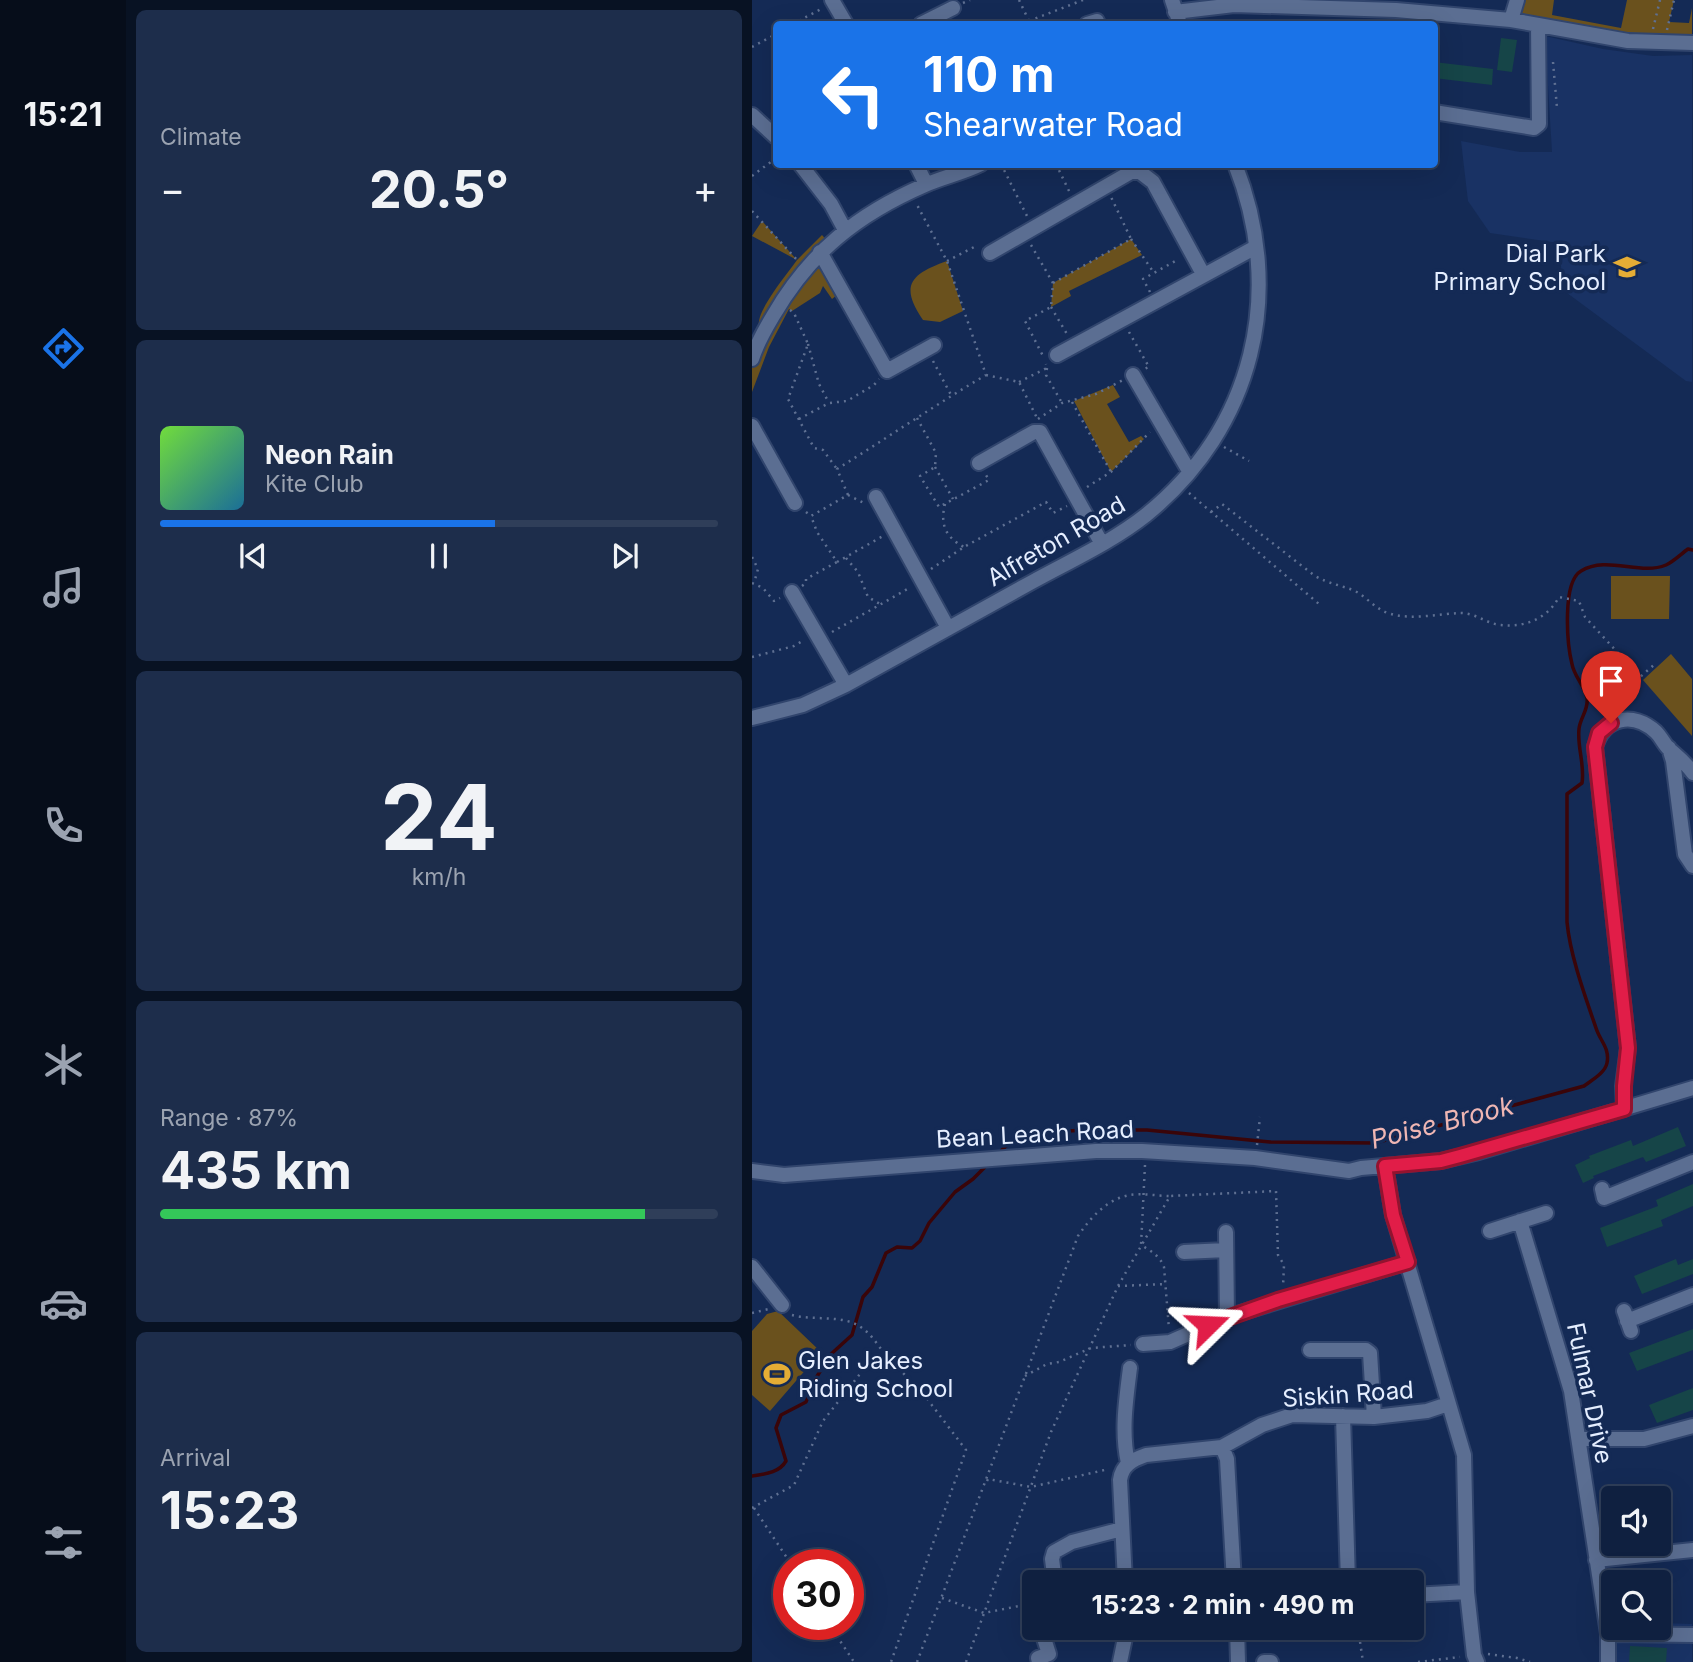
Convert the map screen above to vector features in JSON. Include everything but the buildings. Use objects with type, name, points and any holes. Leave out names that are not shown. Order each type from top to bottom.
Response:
[{"type":"street","points":[[1511,20],[1517,0]]},
{"type":"street","points":[[832,1],[844,21]]},
{"type":"street","points":[[1175,12],[1234,5],[1396,5],[1657,43],[1692,43]]},
{"type":"street","points":[[927,21],[953,8]]},
{"type":"street","points":[[1438,113],[1534,128],[1539,124],[1538,25]]},
{"type":"street","points":[[752,115],[773,134]]},
{"type":"street","points":[[803,168],[831,205],[845,230]]},
{"type":"street","points":[[918,168],[926,184]]},
{"type":"street","points":[[752,359],[755,339],[804,269],[845,230],[884,205],[926,184],[970,168]]},
{"type":"street","name":"Alfreton Road","points":[[752,718],[803,705],[845,685],[1102,544],[1148,513],[1178,484],[1212,440],[1234,402],[1253,350],[1259,278],[1256,247],[1236,168]]},
{"type":"street","points":[[989,253],[1131,172],[1140,172],[1153,182],[1203,274]]},
{"type":"street","points":[[1057,355],[1256,247]]},
{"type":"street","points":[[820,252],[887,371],[930,347]]},
{"type":"street","points":[[1133,375],[1189,471]]},
{"type":"street","points":[[752,426],[795,503]]},
{"type":"street","points":[[979,463],[1024,437],[1040,432],[1102,544]]},
{"type":"street","points":[[876,497],[948,628]]},
{"type":"street","points":[[792,592],[845,685]]},
{"type":"street","points":[[1624,1109],[1628,1048],[1595,747],[1599,733],[1611,723],[1628,719],[1640,721],[1654,730],[1692,773]]},
{"type":"street","points":[[1669,748],[1685,854],[1692,866]]},
{"type":"street","name":"Bean Leach Road","points":[[752,1171],[784,1175],[1096,1151],[1145,1151],[1255,1158],[1321,1166],[1385,1166],[1441,1161],[1479,1152],[1692,1088]]},
{"type":"street","points":[[1604,1198],[1692,1162]]},
{"type":"street","points":[[1385,1166],[1393,1215],[1464,1455],[1467,1592],[1477,1662]]},
{"type":"street","points":[[1490,1231],[1546,1213]]},
{"type":"street","name":"Fulmar Drive","points":[[1520,1221],[1571,1391],[1601,1591]]},
{"type":"street","points":[[1226,1232],[1227,1317]]},
{"type":"street","points":[[1184,1252],[1226,1250]]},
{"type":"street","points":[[1143,1345],[1170,1342],[1227,1317],[1408,1262]]},
{"type":"street","points":[[752,1267],[782,1305]]},
{"type":"street","points":[[1627,1321],[1692,1295]]},
{"type":"street","points":[[1310,1350],[1366,1350],[1370,1353],[1374,1417]]},
{"type":"street","points":[[1124,1570],[1120,1480],[1121,1472],[1127,1464],[1124,1411],[1130,1368]]},
{"type":"street","name":"Siskin Road","points":[[1127,1464],[1146,1455],[1222,1447],[1262,1425],[1292,1415],[1374,1417],[1427,1411],[1448,1404]]},
{"type":"street","points":[[1343,1416],[1348,1570]]},
{"type":"street","points":[[1580,1439],[1644,1439],[1692,1426]]},
{"type":"street","points":[[1222,1447],[1227,1459],[1233,1570]]},
{"type":"street","points":[[1053,1570],[1054,1552],[1072,1542],[1122,1529]]},
{"type":"street","points":[[1596,1560],[1692,1550]]},
{"type":"street","points":[[1424,1594],[1467,1592]]},
{"type":"street","points":[[1671,1635],[1692,1635]]},
{"type":"street","points":[[1039,1662],[1038,1658],[1049,1654],[1045,1640]]},
{"type":"street","points":[[1121,1662],[1125,1640]]},
{"type":"street","points":[[1237,1640],[1238,1662]]},
{"type":"street","name":"Fulmar Drive","points":[[1608,1640],[1608,1662]]},
{"type":"street","points":[[1264,1662],[1271,1662]]},
{"type":"path","points":[[1019,0],[1029,21],[1083,0]]},
{"type":"path","points":[[1657,43],[1660,0]]},
{"type":"path","points":[[1657,43],[1674,0]]},
{"type":"path","points":[[798,21],[832,1]]},
{"type":"path","points":[[752,47],[773,36]]},
{"type":"path","points":[[1553,54],[1557,108]]},
{"type":"path","points":[[752,176],[773,160]]},
{"type":"path","points":[[1003,168],[1022,207]]},
{"type":"path","points":[[1058,168],[1063,180]]},
{"type":"path","points":[[1106,186],[1131,239],[1154,273]]},
{"type":"path","points":[[911,192],[947,261],[986,375]]},
{"type":"path","points":[[752,211],[804,269]]},
{"type":"path","points":[[1024,233],[1052,283],[1051,307],[1073,345]]},
{"type":"path","points":[[1052,283],[1131,239]]},
{"type":"path","points":[[947,261],[982,243],[989,253]]},
{"type":"path","points":[[1143,279],[1191,252]]},
{"type":"path","points":[[781,301],[794,313],[808,344],[819,384],[829,403]]},
{"type":"path","points":[[1051,307],[1025,321],[1046,361],[1046,375],[1062,403]]},
{"type":"path","points":[[1019,382],[1038,419],[1062,403],[1096,394],[1149,367],[1122,320]]},
{"type":"path","points":[[808,344],[788,399],[814,448],[823,450],[837,469],[848,495],[811,516]]},
{"type":"path","points":[[930,347],[951,395]]},
{"type":"path","points":[[837,469],[986,375],[1019,382],[1047,369]]},
{"type":"path","points":[[799,419],[829,403],[847,401],[874,385],[887,371]]},
{"type":"path","points":[[1072,402],[1111,472]]},
{"type":"path","points":[[917,418],[936,453],[935,467],[953,499]]},
{"type":"path","points":[[752,657],[794,646],[881,605],[964,547],[1046,502],[1053,513],[1111,472],[1150,432],[1162,426]]},
{"type":"path","points":[[1212,440],[1249,461]]},
{"type":"path","points":[[935,467],[920,475],[939,507],[989,480],[979,463]]},
{"type":"path","points":[[1178,484],[1318,604]]},
{"type":"path","points":[[795,503],[800,501],[805,512],[811,516],[817,532],[837,562]]},
{"type":"path","points":[[945,504],[942,517],[947,535],[964,547]]},
{"type":"path","points":[[1211,512],[1222,504],[1316,576],[1330,585],[1358,593],[1381,611],[1394,615],[1464,613],[1499,625],[1515,624],[1532,622],[1547,615],[1559,597],[1579,601],[1585,617],[1640,677],[1655,664]]},
{"type":"path","points":[[752,557],[758,569],[753,583],[763,588],[774,601],[806,583],[806,579],[894,530]]},
{"type":"path","points":[[846,558],[858,572],[868,597],[881,605]]},
{"type":"path","points":[[1256,1150],[1260,1117]]},
{"type":"path","points":[[1145,1151],[1141,1245],[1162,1261],[1167,1284],[1170,1342]]},
{"type":"path","points":[[942,1598],[1078,1236],[1091,1217],[1109,1204],[1130,1195],[1170,1196]]},
{"type":"path","points":[[1118,1286],[1167,1284]]},
{"type":"path","points":[[782,1305],[791,1315],[806,1319],[850,1322],[860,1326],[925,1396],[966,1450],[891,1662]]},
{"type":"path","points":[[1025,1376],[1047,1364],[1059,1362],[1091,1348],[1143,1345]]},
{"type":"path","points":[[781,1549],[753,1508],[794,1485],[823,1421],[868,1365],[884,1353]]},
{"type":"path","points":[[917,1662],[988,1479],[1031,1487],[1127,1464]]},
{"type":"path","points":[[942,1598],[984,1613],[1022,1605]]},
{"type":"path","points":[[840,1640],[854,1662]]},
{"type":"path","points":[[1360,1640],[1363,1662]]},
{"type":"shaded area","points":[[1511,0],[1554,0],[1552,15],[1621,28],[1627,0],[1674,0],[1669,22],[1689,23],[1692,8],[1692,43],[1511,20]]},
{"type":"shaded area","points":[[1545,36],[1603,49],[1653,56],[1692,55],[1692,382],[1686,381],[1563,290],[1559,243],[1490,233],[1468,201],[1461,141],[1520,152],[1552,152]]},
{"type":"shaded area","points":[[762,221],[797,260],[752,236]]},
{"type":"shaded area","points":[[822,235],[829,243],[820,252],[842,291],[832,299],[823,286],[820,293],[792,311],[789,309],[769,347],[752,392],[752,346],[761,314],[797,260]]},
{"type":"shaded area","points":[[1131,239],[1142,255],[1069,291],[1071,296],[1051,307],[1053,283]]},
{"type":"shaded area","points":[[947,261],[963,311],[940,322],[923,320],[912,298],[912,282],[925,271]]},
{"type":"shaded area","points":[[1113,385],[1120,397],[1107,404],[1129,442],[1141,436],[1144,439],[1111,472],[1074,401]]},
{"type":"shaded area","points":[[1611,576],[1670,576],[1669,619],[1611,619]]},
{"type":"shaded area","points":[[1671,654],[1692,679],[1692,736],[1643,680]]},
{"type":"shaded area","name":"Glen Jakes Riding School","points":[[778,1311],[821,1352],[770,1411],[752,1395],[752,1331],[767,1314]]},
{"type":"shaded area","points":[[1671,1623],[1692,1624],[1692,1662],[1617,1662],[1616,1640],[1671,1640]]},
{"type":"waterway","name":"Poise Brook","points":[[998,1154],[1006,1146],[1028,1137],[1049,1132],[1086,1130],[1147,1130],[1270,1142],[1375,1143],[1584,1086],[1598,1076],[1606,1067],[1607,1053],[1578,975],[1567,922],[1567,794],[1582,783],[1579,729],[1587,702],[1586,693],[1573,668],[1570,655],[1568,600],[1575,577],[1581,571],[1602,565],[1656,568],[1669,564],[1688,549],[1693,550]]},
{"type":"waterway","name":"Poise Brook","points":[[752,1476],[767,1474],[786,1461],[776,1428],[781,1415],[806,1402],[813,1383],[830,1355],[852,1335],[863,1297],[872,1287],[886,1253],[897,1247],[912,1248],[955,1192],[988,1164]]},
{"type":"place","name":"Dial Park Primary School","points":[[1627,267]]},
{"type":"place","name":"Glen Jakes Riding School","points":[[777,1374]]},
{"type":"route","points":[[1208,1325],[1278,1300],[1408,1262],[1393,1215],[1385,1166],[1441,1161],[1479,1152],[1624,1109],[1628,1048],[1595,747],[1599,733],[1611,723]]}]
